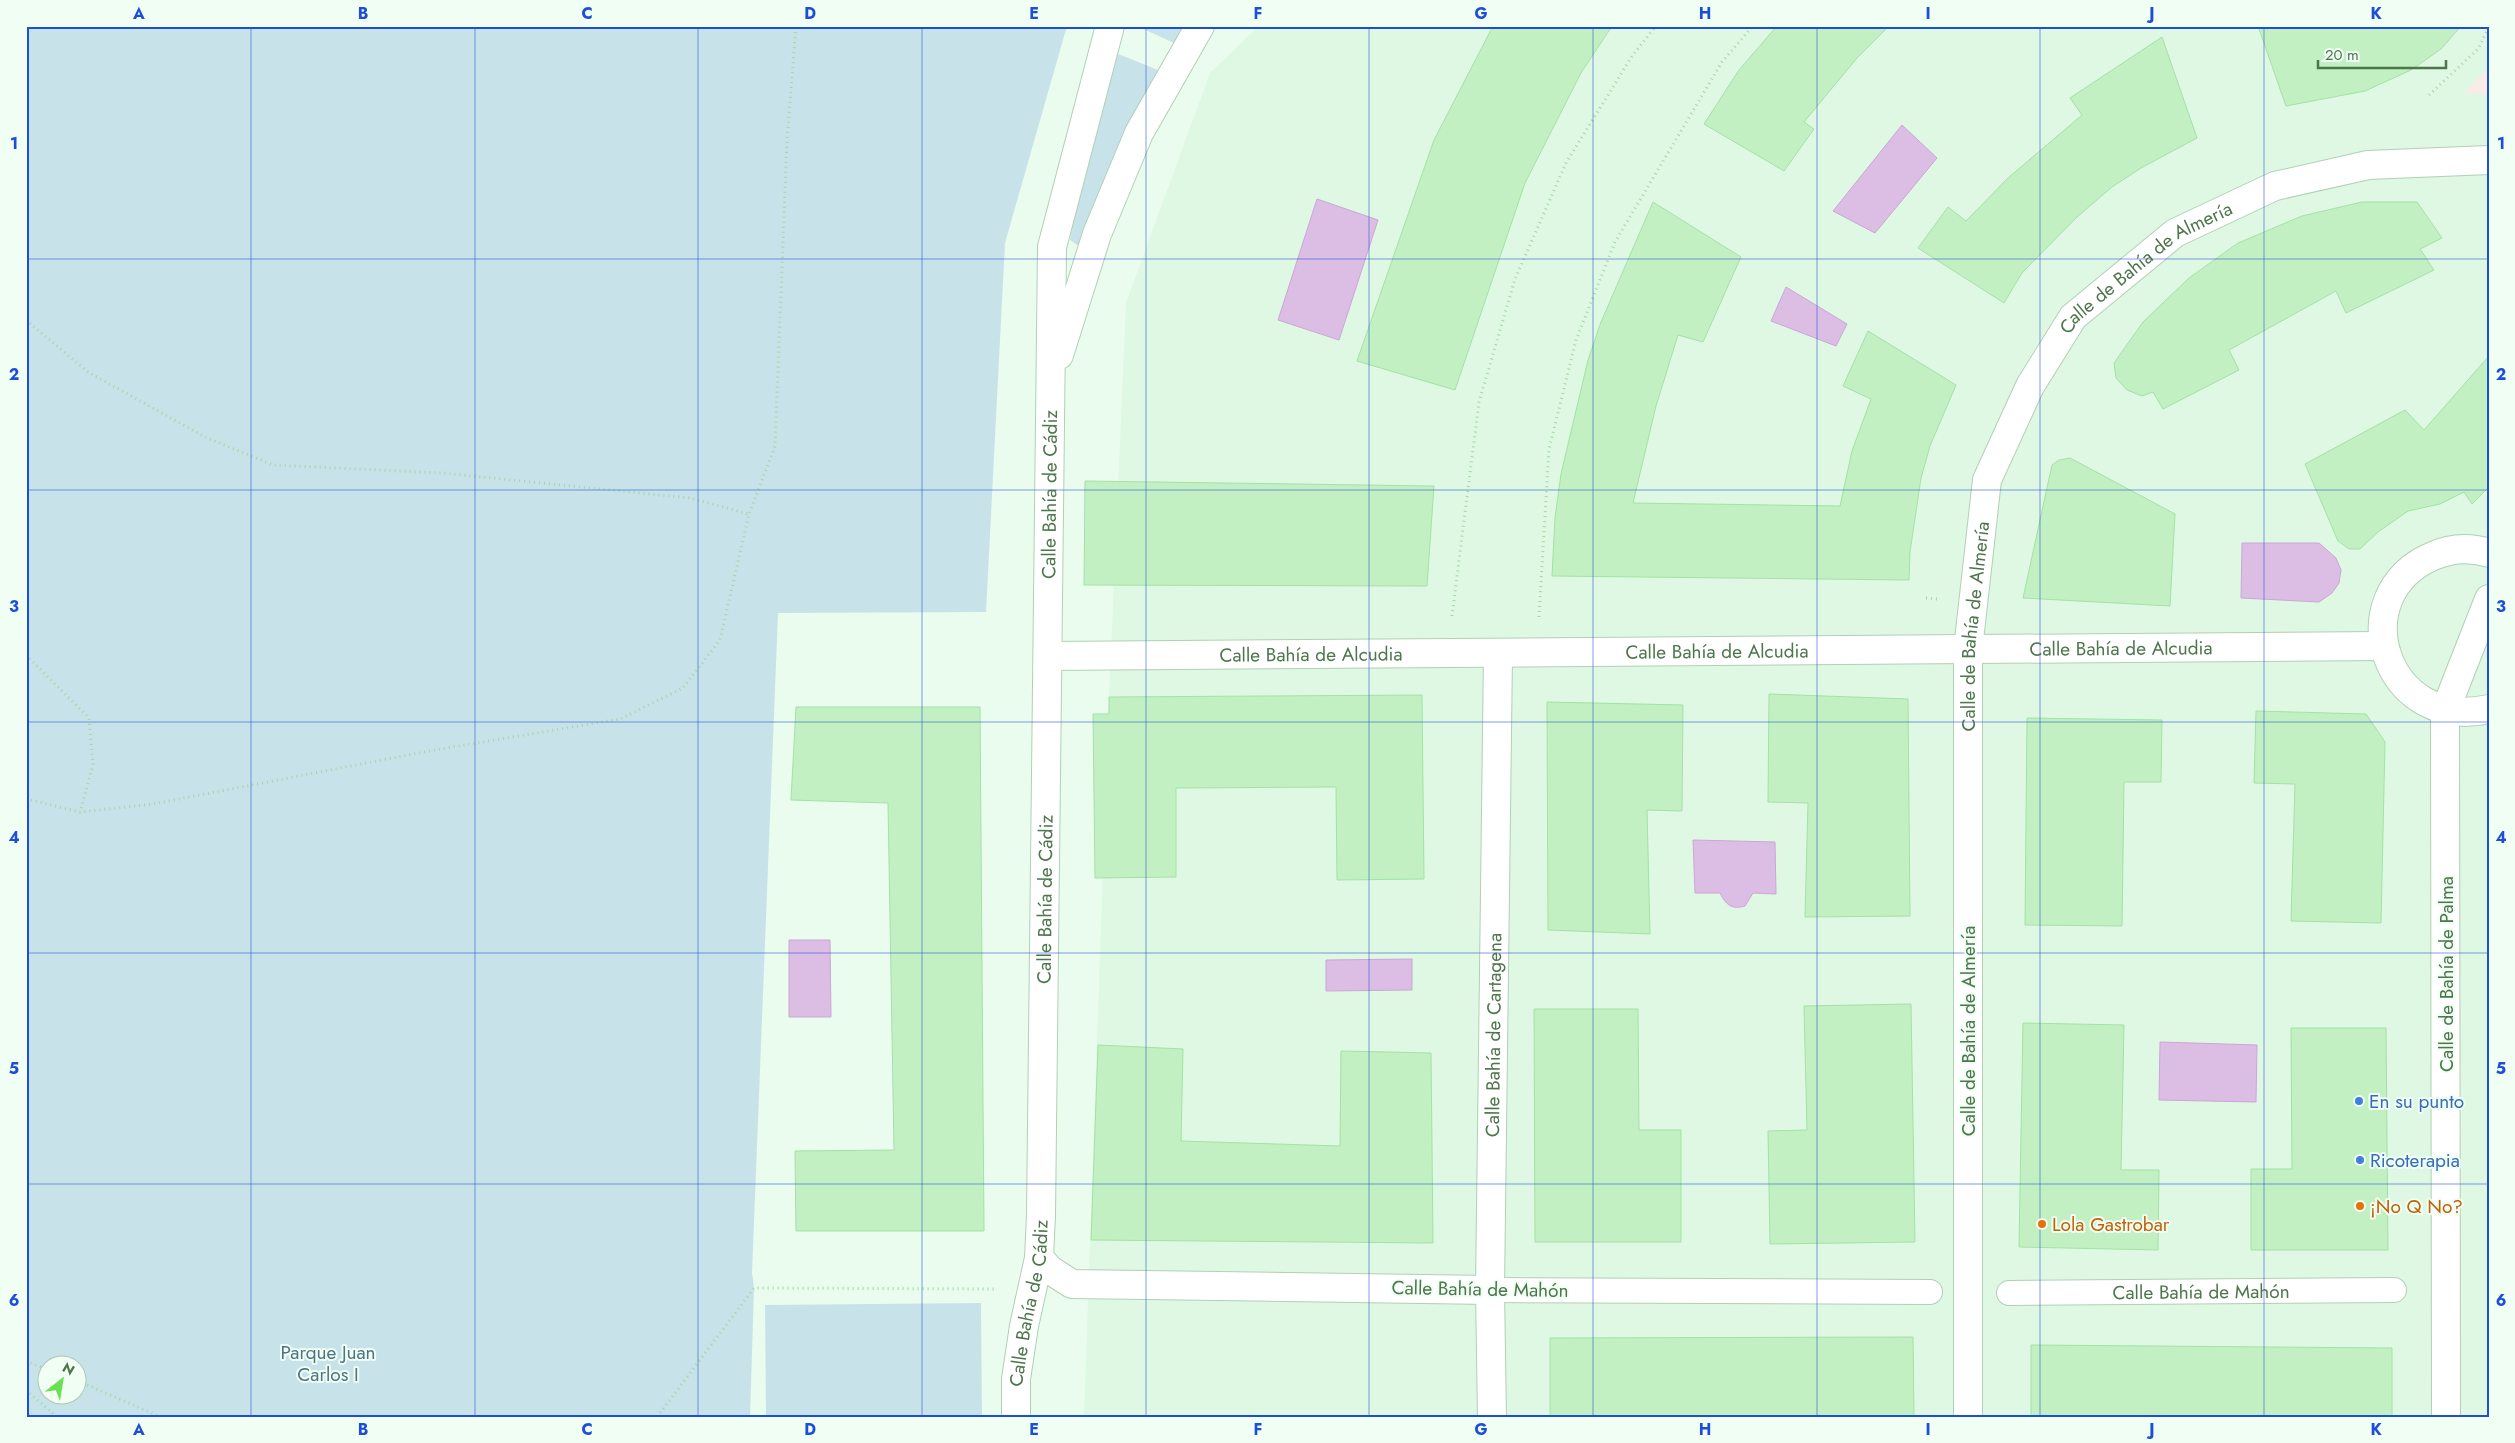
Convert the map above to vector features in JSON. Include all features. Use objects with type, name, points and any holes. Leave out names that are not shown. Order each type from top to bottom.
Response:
[{"type":"street","name":"Calle Bahía de Cádiz","points":[[1016,1417],[1016,1379],[1024,1326],[1039,1258],[1049,656],[1052,247],[1110,26]]},
{"type":"street","name":"Calle Bahía de Cádiz","points":[[1051,380],[1097,234],[1139,133],[1200,26]]},
{"type":"street","name":"Calle de Bahía de Almería","points":[[1968,1417],[1968,649],[1987,480],[2030,386],[2073,317],[2175,233],[2275,186],[2368,165],[2489,160]]},
{"type":"street","points":[[2489,553],[2477,549],[2447,550],[2420,561],[2397,584],[2385,610],[2384,646],[2394,673],[2404,687],[2427,704],[2445,711],[2474,713],[2489,709]]},
{"type":"street","name":"Calle de Bahía de Palma","points":[[2446,1417],[2445,711],[2489,599]]},
{"type":"street","name":"Calle Bahía de Alcudia","points":[[1049,656],[2384,646]]},
{"type":"street","name":"Calle Bahía de Cartagena","points":[[1492,1417],[1490,1290],[1498,652]]},
{"type":"street","name":"Calle Bahía de Mahón","points":[[1039,1258],[1072,1284],[1490,1290],[1930,1292]]},
{"type":"street","name":"Calle Bahía de Mahón","points":[[2009,1293],[2394,1290]]},
{"type":"path","points":[[26,799],[80,812],[153,804],[429,751],[620,719],[683,688],[720,640],[749,514],[775,446],[787,140],[796,26]]},
{"type":"path","points":[[1452,620],[1480,402],[1515,279],[1566,163],[1632,56],[1656,26]]},
{"type":"path","points":[[1538,620],[1550,449],[1576,340],[1615,242],[1722,62],[1753,26]]},
{"type":"path","points":[[2429,95],[2478,49],[2489,27]]},
{"type":"path","points":[[26,320],[88,372],[205,437],[273,465],[442,474],[690,498],[749,514]]},
{"type":"path","points":[[1926,598],[1941,599]]},
{"type":"path","points":[[26,655],[89,718],[93,765],[80,812]]},
{"type":"path","points":[[657,1417],[754,1288],[1032,1289]]},
{"type":"path","points":[[26,1361],[38,1366]]},
{"type":"path","points":[[88,1385],[161,1417]]},
{"type":"path","points":[[26,1390],[57,1417]]},
{"type":"shaded area","points":[[1259,26],[2489,26],[2489,1417],[1084,1417],[1109,697],[1126,303],[1210,73]]},
{"type":"shaded area","points":[[2489,67],[2489,95],[2464,93]]},
{"type":"shaded area","points":[[1902,125],[1937,158],[1875,233],[1833,211]]},
{"type":"shaded area","points":[[1317,199],[1378,220],[1339,340],[1278,320]]},
{"type":"shaded area","points":[[1786,287],[1847,324],[1836,346],[1771,321]]},
{"type":"shaded area","points":[[2242,543],[2319,543],[2336,558],[2341,570],[2339,583],[2332,593],[2319,602],[2241,598]]},
{"type":"shaded area","points":[[1693,840],[1775,842],[1776,894],[1753,893],[1745,906],[1733,907],[1725,901],[1720,893],[1695,893]]},
{"type":"shaded area","points":[[789,940],[830,940],[831,1017],[789,1017]]},
{"type":"shaded area","points":[[1412,959],[1412,990],[1326,991],[1326,960]]},
{"type":"shaded area","points":[[2160,1042],[2257,1045],[2256,1102],[2159,1100]]},
{"type":"green space","name":"Parque Juan Carlos I","points":[[26,26],[1067,26],[1005,243],[986,612],[778,613],[752,1273],[754,1288],[750,1417],[26,1417]]},
{"type":"green space","points":[[1137,26],[1183,26],[1174,43]]},
{"type":"green space","points":[[1113,52],[1158,70],[1131,124],[1085,245],[1077,245],[1070,240],[1078,191]]},
{"type":"green space","points":[[981,1303],[982,1417],[766,1417],[765,1305]]},
{"type":"building","points":[[1493,26],[1612,26],[1581,73],[1525,183],[1455,390],[1357,361],[1434,140]]},
{"type":"building","points":[[1777,26],[1889,26],[1857,58],[1804,122],[1814,129],[1784,171],[1704,124],[1739,70]]},
{"type":"building","points":[[2258,26],[2461,26],[2441,49],[2411,70],[2365,91],[2286,106]]},
{"type":"building","points":[[2162,37],[2197,138],[2141,168],[2112,187],[2077,217],[2022,273],[2004,303],[1918,248],[1948,207],[1966,221],[2008,178],[2082,115],[2070,98]]},
{"type":"building","points":[[1653,202],[1741,257],[1703,342],[1678,335],[1656,406],[1633,503],[1840,506],[1852,451],[1871,399],[1843,386],[1868,331],[1956,385],[1930,446],[1921,478],[1910,552],[1909,580],[1552,576],[1555,518],[1561,474],[1588,360],[1601,322]]},
{"type":"building","points":[[2362,202],[2417,202],[2442,238],[2420,249],[2434,270],[2346,313],[2336,291],[2229,350],[2239,370],[2163,409],[2153,392],[2142,396],[2127,390],[2116,378],[2114,363],[2143,322],[2189,278],[2238,243],[2302,216]]},
{"type":"building","points":[[2489,356],[2489,487],[2472,504],[2464,492],[2440,504],[2408,511],[2378,532],[2360,549],[2349,549],[2338,541],[2305,464],[2405,410],[2424,430]]},
{"type":"building","points":[[2070,458],[2175,514],[2170,606],[2023,598],[2052,465],[2059,460]]},
{"type":"building","points":[[1085,481],[1434,486],[1427,586],[1084,585]]},
{"type":"building","points":[[1769,694],[1908,699],[1910,916],[1805,917],[1808,803],[1768,802]]},
{"type":"building","points":[[1422,695],[1424,879],[1337,880],[1336,787],[1176,788],[1176,877],[1095,878],[1093,714],[1109,714],[1109,697]]},
{"type":"building","points":[[1547,702],[1683,705],[1682,811],[1647,810],[1650,934],[1548,930]]},
{"type":"building","points":[[796,707],[980,707],[984,1231],[796,1231],[795,1151],[894,1150],[888,803],[791,800]]},
{"type":"building","points":[[2256,711],[2366,714],[2385,742],[2381,923],[2291,921],[2295,784],[2254,783]]},
{"type":"building","points":[[2027,718],[2162,720],[2161,782],[2124,782],[2122,926],[2025,925]]},
{"type":"building","points":[[1911,1004],[1915,1242],[1770,1244],[1768,1131],[1807,1130],[1804,1006]]},
{"type":"building","points":[[1534,1009],[1638,1009],[1639,1130],[1681,1130],[1681,1242],[1535,1242]]},
{"type":"building","points":[[2023,1023],[2124,1025],[2121,1170],[2159,1170],[2158,1250],[2019,1247]]},
{"type":"building","points":[[2291,1028],[2386,1028],[2388,1250],[2251,1250],[2251,1169],[2292,1169]]},
{"type":"building","points":[[1098,1045],[1183,1049],[1181,1141],[1340,1146],[1341,1051],[1431,1053],[1433,1243],[1091,1240]]},
{"type":"building","points":[[1913,1337],[1914,1417],[1550,1417],[1550,1338]]},
{"type":"building","points":[[2031,1345],[2392,1348],[2392,1417],[2031,1417]]},
{"type":"place","name":"En su punto","points":[[2359,1101]]},
{"type":"place","name":"Ricoterapia","points":[[2360,1160]]},
{"type":"place","name":"¡No Q No?","points":[[2360,1206]]},
{"type":"place","name":"Lola Gastrobar","points":[[2042,1224]]}]
